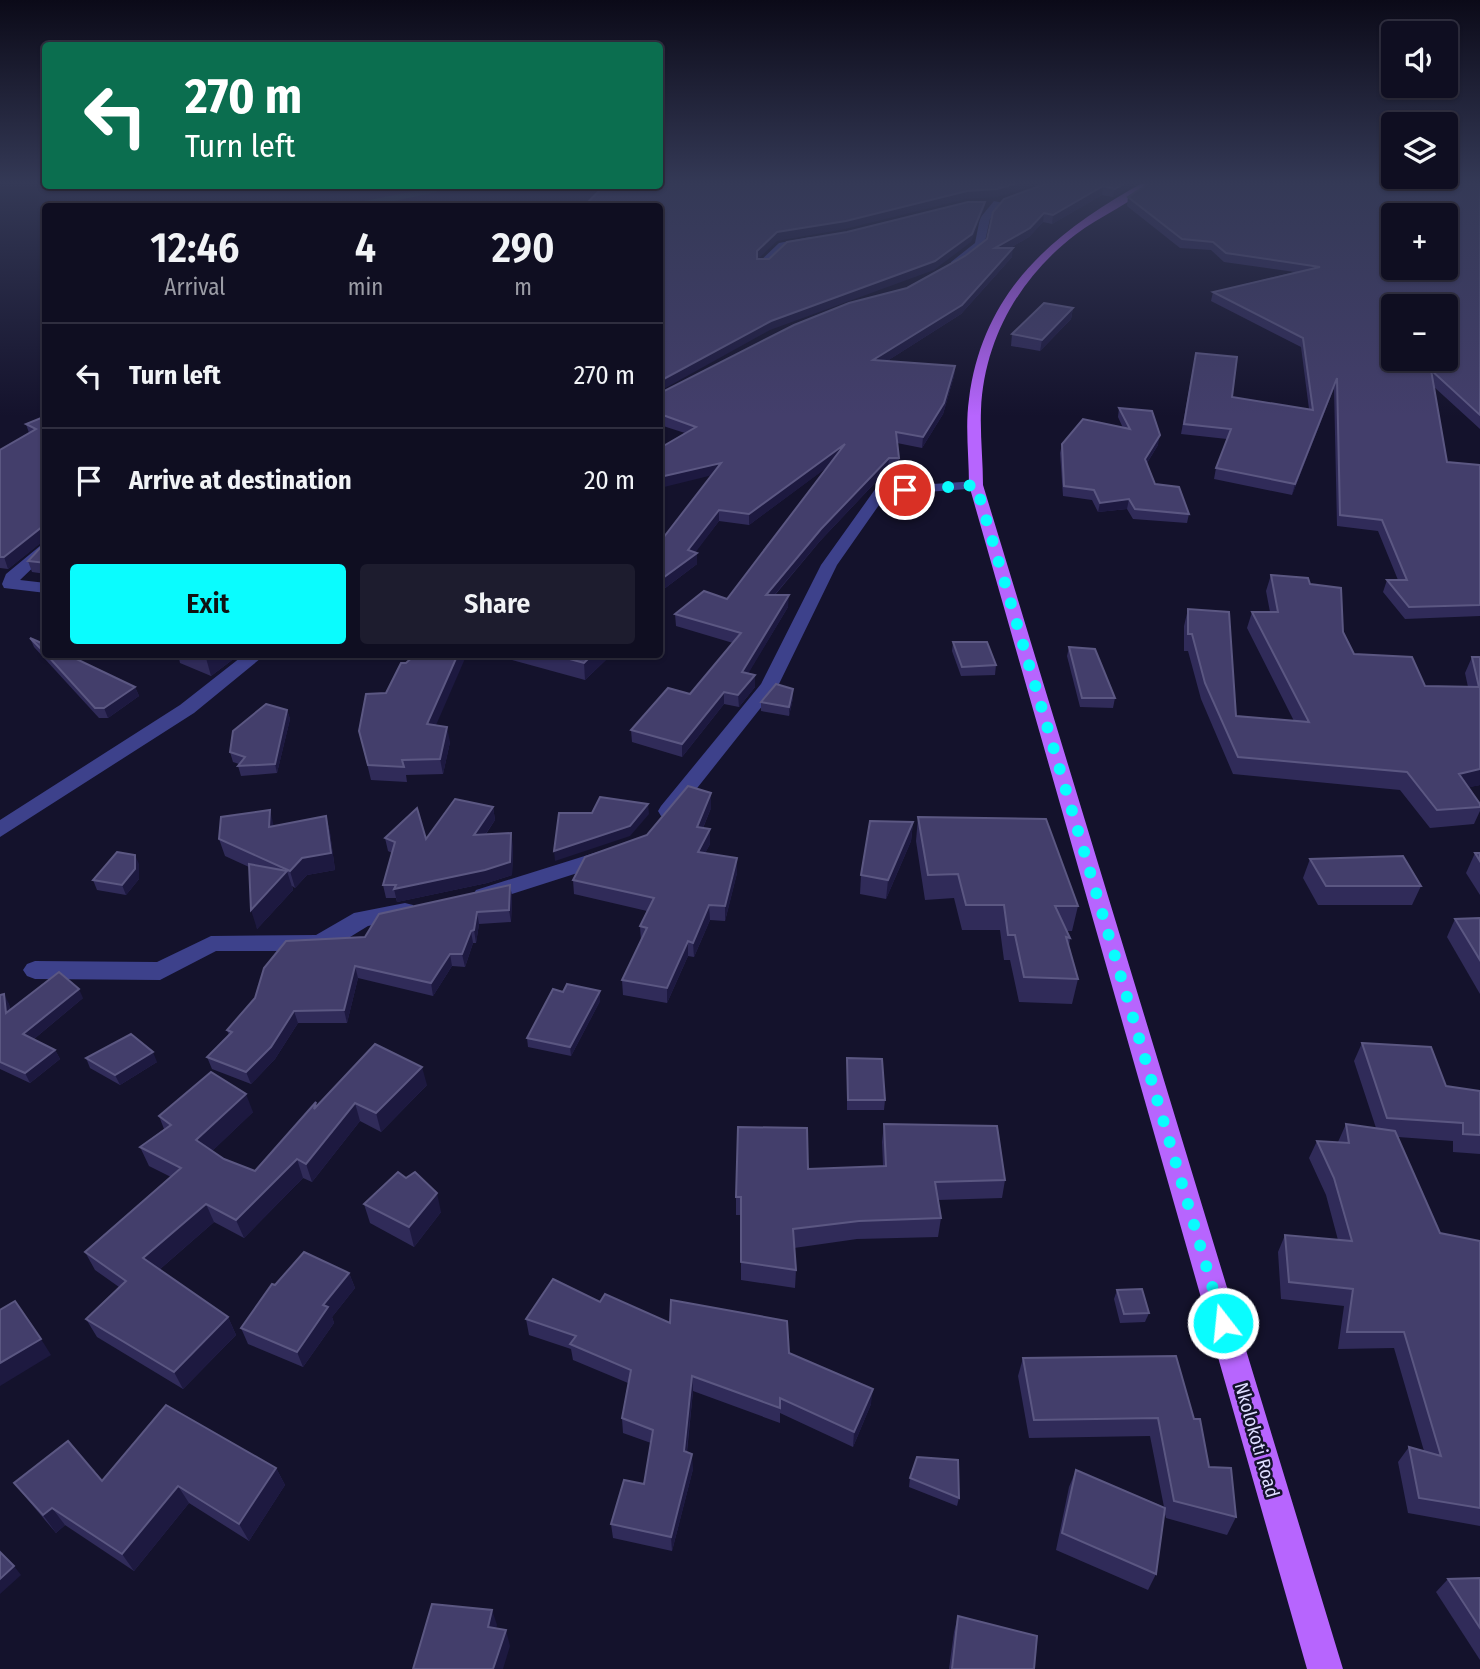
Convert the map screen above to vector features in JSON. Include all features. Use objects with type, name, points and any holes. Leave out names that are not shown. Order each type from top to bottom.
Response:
[{"type":"main road","name":"Nkolokoti Road","points":[[1041,260],[1002,309],[976,391],[976,485],[1325,1669]]},
{"type":"street","points":[[763,264],[767,260]]},
{"type":"street","points":[[942,271],[958,260]]},
{"type":"street","points":[[658,823],[769,687],[829,565],[881,491],[976,485]]},
{"type":"street","points":[[42,550],[10,584],[42,588]]},
{"type":"street","points":[[0,830],[187,709],[252,658]]},
{"type":"street","points":[[465,900],[624,851]]},
{"type":"street","points":[[35,970],[160,971],[211,944],[316,943],[329,939],[362,919],[426,907]]},
{"type":"building","points":[[663,260],[937,260],[935,261],[771,321],[663,379]]},
{"type":"building","points":[[958,260],[1002,260],[962,305],[873,360],[955,366],[944,403],[923,437],[896,432],[899,458],[889,458],[821,529],[766,595],[789,595],[742,672],[755,675],[738,695],[724,692],[682,744],[631,730],[668,688],[690,694],[741,633],[675,614],[704,591],[727,599],[845,444],[749,514],[719,510],[688,550],[697,553],[663,578],[663,538],[721,463],[663,476],[663,446],[696,427],[663,415],[663,391],[794,325],[849,303],[907,288]]},
{"type":"building","points":[[1272,260],[1381,260],[1381,280],[1458,280],[1458,260],[1480,260],[1480,415],[1432,371],[1458,371],[1458,294],[1381,294],[1381,371],[1431,371],[1447,462],[1480,465],[1480,605],[1409,607],[1387,580],[1407,580],[1382,520],[1340,515],[1337,378],[1295,484],[1216,468],[1231,429],[1184,424],[1196,353],[1237,357],[1232,397],[1313,410],[1303,338],[1213,292],[1320,267]]},
{"type":"building","points":[[1044,303],[1073,308],[1042,340],[1012,334]]},
{"type":"building","points":[[1119,408],[1152,411],[1160,435],[1145,459],[1155,484],[1179,487],[1189,514],[1135,509],[1129,499],[1100,503],[1094,490],[1064,486],[1062,444],[1083,419],[1130,429]]},
{"type":"building","points":[[42,418],[42,527],[4,557],[0,557],[0,450],[36,429],[26,424]]},
{"type":"building","points":[[42,546],[42,563],[28,561]]},
{"type":"building","points":[[1271,575],[1308,578],[1310,584],[1341,588],[1343,632],[1354,654],[1412,657],[1425,686],[1479,687],[1472,657],[1480,657],[1480,769],[1459,774],[1480,807],[1437,810],[1407,772],[1238,757],[1205,683],[1192,634],[1188,634],[1188,609],[1229,612],[1236,716],[1309,722],[1252,612],[1278,612]]},
{"type":"building","points":[[30,638],[42,643],[42,650]]},
{"type":"building","points":[[953,642],[987,642],[996,665],[962,667]]},
{"type":"building","points":[[1069,647],[1095,649],[1115,698],[1082,698]]},
{"type":"building","points":[[50,658],[74,658],[135,687],[104,708],[95,708]]},
{"type":"building","points":[[412,658],[456,658],[427,724],[447,727],[440,759],[402,760],[404,767],[368,765],[359,731],[366,694],[386,693],[401,663],[406,663]]},
{"type":"building","points":[[566,658],[589,658],[584,663]]},
{"type":"building","points":[[776,684],[793,689],[789,707],[761,702]]},
{"type":"building","points":[[266,704],[287,710],[275,764],[238,766],[245,757],[230,752],[233,731]]},
{"type":"building","points":[[688,786],[711,793],[697,827],[710,829],[698,852],[737,858],[725,906],[709,905],[693,943],[688,941],[667,988],[622,980],[647,928],[640,926],[654,898],[573,880],[585,857],[647,835]]},
{"type":"building","points":[[600,797],[648,804],[630,826],[554,851],[559,813],[592,813]]},
{"type":"building","points":[[455,799],[493,807],[474,835],[511,833],[510,862],[485,870],[394,889],[396,885],[383,885],[395,842],[385,838],[417,808],[426,839]]},
{"type":"building","points":[[270,810],[269,827],[326,816],[331,853],[302,858],[290,871],[219,839],[221,817]]},
{"type":"building","points":[[918,817],[1046,819],[1078,906],[1055,906],[1070,938],[1066,937],[1078,979],[1024,977],[1015,935],[1008,935],[1004,905],[966,905],[958,874],[928,875]]},
{"type":"building","points":[[870,821],[913,822],[888,880],[861,875]]},
{"type":"building","points":[[117,852],[135,855],[135,869],[122,885],[93,880]]},
{"type":"building","points":[[1403,856],[1421,886],[1326,886],[1310,859]]},
{"type":"building","points":[[249,864],[287,871],[251,910]]},
{"type":"building","points":[[510,885],[509,910],[477,912],[474,930],[471,931],[462,954],[450,954],[431,983],[355,966],[344,1010],[294,1011],[271,1047],[246,1072],[207,1057],[232,1032],[227,1030],[255,998],[264,968],[286,941],[365,937],[379,914]]},
{"type":"building","points":[[1480,918],[1480,960],[1455,919]]},
{"type":"building","points":[[59,972],[79,989],[23,1034],[55,1050],[25,1073],[0,1062],[0,995],[4,994],[6,1013]]},
{"type":"building","points":[[567,984],[600,991],[570,1047],[527,1038],[553,989],[563,992]]},
{"type":"building","points":[[131,1034],[153,1052],[115,1075],[86,1058]]},
{"type":"building","points":[[1362,1043],[1431,1047],[1446,1086],[1480,1091],[1480,1135],[1463,1134],[1463,1123],[1387,1118]]},
{"type":"building","points":[[375,1044],[422,1067],[376,1113],[355,1103],[306,1164],[297,1159],[236,1220],[206,1204],[143,1258],[228,1317],[174,1372],[86,1319],[126,1281],[85,1252],[181,1168],[140,1147],[171,1125],[159,1116],[211,1072],[246,1094],[196,1140],[224,1159],[255,1171],[316,1102],[314,1109]]},
{"type":"building","points":[[847,1058],[882,1059],[885,1100],[848,1100]]},
{"type":"building","points":[[884,1124],[997,1126],[1005,1180],[935,1182],[941,1218],[859,1221],[793,1229],[796,1270],[741,1262],[741,1197],[736,1197],[738,1127],[807,1128],[808,1169],[886,1166]]},
{"type":"building","points":[[1346,1124],[1395,1131],[1440,1233],[1480,1241],[1480,1508],[1419,1498],[1409,1447],[1441,1456],[1404,1332],[1347,1332],[1353,1289],[1289,1282],[1285,1235],[1352,1241],[1334,1178],[1317,1141],[1349,1143]]},
{"type":"building","points":[[398,1172],[406,1178],[415,1172],[437,1193],[409,1227],[364,1204]]},
{"type":"building","points":[[304,1252],[349,1273],[323,1305],[328,1307],[297,1352],[241,1328],[272,1284],[275,1285]]},
{"type":"building","points":[[553,1279],[600,1302],[605,1294],[670,1323],[671,1300],[787,1321],[789,1353],[873,1389],[854,1432],[780,1398],[780,1408],[692,1376],[684,1451],[692,1454],[671,1537],[611,1524],[624,1480],[644,1484],[653,1430],[622,1418],[631,1370],[570,1344],[576,1336],[526,1319]]},
{"type":"building","points":[[1142,1289],[1149,1313],[1124,1314],[1117,1290]]},
{"type":"building","points":[[15,1301],[41,1339],[0,1363],[0,1310]]},
{"type":"building","points":[[1176,1356],[1194,1419],[1200,1419],[1209,1467],[1231,1468],[1236,1517],[1174,1501],[1158,1418],[1034,1420],[1023,1358]]},
{"type":"building","points":[[166,1405],[276,1468],[239,1524],[178,1486],[122,1554],[52,1508],[43,1515],[14,1483],[68,1441],[102,1481]]},
{"type":"building","points":[[917,1457],[958,1460],[959,1498],[910,1478]]},
{"type":"building","points":[[1076,1470],[1165,1508],[1156,1574],[1062,1533]]},
{"type":"building","points":[[0,1552],[14,1566],[0,1579]]},
{"type":"building","points":[[1480,1578],[1480,1628],[1448,1579]]},
{"type":"building","points":[[432,1604],[492,1610],[488,1627],[506,1630],[493,1669],[413,1669]]},
{"type":"building","points":[[958,1616],[1037,1636],[1034,1669],[952,1669]]},
{"type":"route","points":[[905,490],[976,485],[1223,1323]]}]
